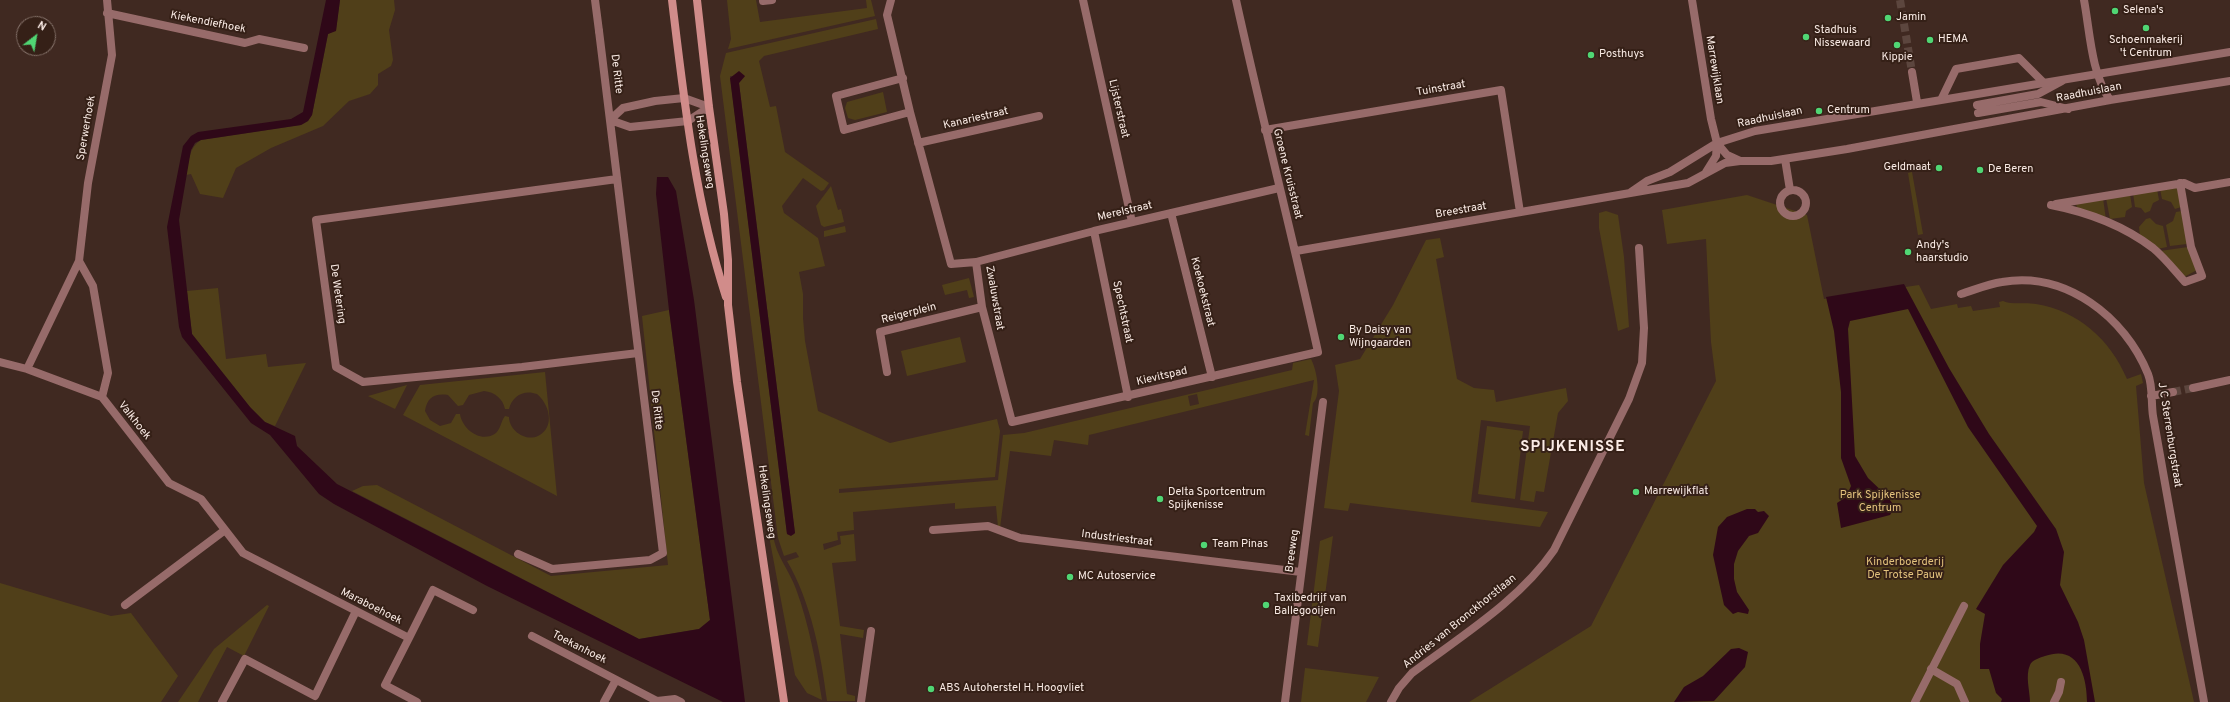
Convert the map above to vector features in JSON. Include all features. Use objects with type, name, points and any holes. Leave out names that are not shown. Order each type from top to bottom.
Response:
[{"type":"street","name":"Sperwerhoek","points":[[26,369],[79,261],[88,183],[112,55],[107,14],[107,0]]},
{"type":"street","name":"De Ritte","points":[[518,554],[552,569],[650,560],[663,553],[595,0]]},
{"type":"street","name":"Hekelingseweg","points":[[672,0],[684,98],[706,231],[728,306]]},
{"type":"street","name":"Hekelingseweg","points":[[697,0],[709,107],[724,214],[728,260],[728,306],[738,390],[784,702]]},
{"type":"street","points":[[763,1],[772,0]]},
{"type":"street","name":"Zwaluwstraat","points":[[891,0],[887,15],[910,112],[951,264],[976,262],[982,307],[1012,422]]},
{"type":"street","name":"Lijsterstraat","points":[[1083,0],[1132,222]]},
{"type":"street","name":"Groene Kruisstraat","points":[[1236,0],[1265,130],[1296,251],[1318,352]]},
{"type":"street","name":"Marrewijklaan","points":[[1692,0],[1711,119],[1717,143]]},
{"type":"street","points":[[2084,0],[2098,74],[2102,88],[2110,100]]},
{"type":"street","name":"Kiekendiefhoek","points":[[107,14],[245,43],[259,39],[304,48]]},
{"type":"street","name":"Raadhuislaan","points":[[2230,52],[2044,83],[1917,102],[1755,131],[1717,143],[1727,155],[1740,161],[1761,162],[2068,109],[2110,100],[2230,81]]},
{"type":"street","points":[[1942,98],[1956,69],[2019,58],[2044,83]]},
{"type":"street","points":[[1912,72],[1917,102]]},
{"type":"street","points":[[903,78],[836,96],[844,130],[910,112]]},
{"type":"street","points":[[2064,79],[2038,94],[1978,109],[2041,102],[2068,109]]},
{"type":"street","name":"Tuinstraat","points":[[1265,130],[1501,90],[1520,212]]},
{"type":"street","name":"De Ritte","points":[[610,120],[623,108],[655,101],[684,98],[709,107]]},
{"type":"street","points":[[610,120],[630,127],[688,121],[709,107]]},
{"type":"street","name":"Kanariestraat","points":[[918,143],[1039,116]]},
{"type":"street","name":"Breestraat","points":[[1706,172],[1716,156],[1717,143]]},
{"type":"street","name":"Breestraat","points":[[1631,192],[1717,143]]},
{"type":"street","points":[[1784,159],[1790,190]]},
{"type":"street","name":"Breestraat","points":[[1296,251],[1688,183],[1725,163],[1740,161]]},
{"type":"street","name":"De Wetering","points":[[617,179],[316,220],[336,367],[363,382],[522,367],[638,353]]},
{"type":"street","points":[[2180,183],[2191,247],[2202,276],[2185,282],[2154,250],[2131,233],[2072,209],[2051,205],[2180,183],[2184,183],[2195,188],[2230,182]]},
{"type":"street","name":"Merelstraat","points":[[976,262],[1094,231],[1279,188]]},
{"type":"street","name":"Koekoekstraat","points":[[1171,213],[1212,377]]},
{"type":"street","name":"Spechtstraat","points":[[1094,231],[1128,397]]},
{"type":"street","name":"Andries van Bronckhorstlaan","points":[[1392,702],[1399,688],[1412,673],[1518,591],[1541,568],[1554,550],[1629,399],[1642,364],[1644,328],[1639,248]]},
{"type":"street","points":[[0,362],[26,369],[102,397],[108,373],[93,286],[79,261]]},
{"type":"street","name":"J C Sterrenburgstraat","points":[[1961,294],[2001,282],[2036,281],[2067,290],[2081,297],[2108,315],[2130,339],[2149,375],[2151,396],[2204,702]]},
{"type":"street","name":"Reigerplein","points":[[887,372],[880,332],[982,307]]},
{"type":"street","name":"Kievitspad","points":[[1012,422],[1128,397],[1318,352]]},
{"type":"street","points":[[2193,388],[2230,380]]},
{"type":"street","points":[[2151,396],[2173,392]]},
{"type":"street","name":"Valkhoek","points":[[102,397],[169,483],[201,499],[243,553],[266,566]]},
{"type":"street","name":"Breeweg","points":[[1285,702],[1323,402]]},
{"type":"street","name":"Industriestraat","points":[[932,530],[988,526],[1020,538],[1301,572]]},
{"type":"street","points":[[125,605],[225,530]]},
{"type":"street","name":"Maraboehoek","points":[[266,566],[409,638],[385,685],[417,702]]},
{"type":"street","points":[[409,638],[433,590],[473,610]]},
{"type":"street","points":[[1915,702],[1964,606]]},
{"type":"street","points":[[222,702],[245,659],[315,696],[356,611]]},
{"type":"street","points":[[861,702],[871,631]]},
{"type":"street","name":"Toekanhoek","points":[[532,636],[657,701],[675,698],[681,702]]},
{"type":"street","points":[[1931,669],[1957,684],[1965,702]]},
{"type":"street","points":[[604,702],[616,680]]},
{"type":"street","points":[[2054,702],[2060,692],[2061,682]]},
{"type":"green space","points":[[340,0],[394,0],[395,10],[389,30],[393,60],[391,66],[378,74],[378,85],[370,94],[349,101],[323,126],[271,148],[236,168],[223,198],[200,194],[191,174],[186,175],[192,150],[201,140],[301,125],[308,121],[312,115],[328,34],[336,30]]},
{"type":"green space","points":[[727,0],[756,0],[760,22],[867,8],[866,0],[871,0],[875,16],[728,49],[731,39]]},
{"type":"green space","points":[[876,19],[878,29],[764,56],[759,61],[770,107],[776,106],[785,152],[829,183],[824,190],[821,191],[803,178],[782,206],[784,213],[818,238],[825,266],[799,272],[803,294],[805,341],[818,411],[890,443],[997,419],[1000,431],[995,477],[839,489],[839,493],[998,480],[1003,435],[1024,433],[1292,370],[1293,363],[1311,359],[1315,369],[1318,388],[1316,399],[1313,403],[1309,436],[1305,435],[1314,380],[1089,435],[1088,445],[1054,440],[1051,456],[1010,451],[1000,528],[998,527],[996,506],[955,509],[955,503],[853,512],[854,530],[837,532],[838,540],[823,544],[824,550],[841,544],[840,536],[854,534],[856,561],[832,563],[840,626],[864,630],[863,638],[840,634],[847,694],[855,696],[855,701],[827,701],[822,665],[809,611],[803,594],[787,561],[799,557],[796,552],[784,556],[778,538],[720,76],[726,53]],"holes":[[[730,76],[745,76],[739,83],[795,533],[793,535],[787,534]],[[1197,394],[1199,404],[1190,406],[1188,396]]]},
{"type":"green space","points":[[883,92],[887,112],[855,120],[848,118],[845,108],[847,102]]},
{"type":"green space","points":[[1912,172],[1923,234],[1918,235],[1908,173]]},
{"type":"green space","points":[[831,186],[838,210],[841,209],[844,222],[824,227],[821,225],[816,206]]},
{"type":"green space","points":[[2178,186],[2181,207],[2175,209],[2171,202],[2162,199],[2160,189]]},
{"type":"green space","points":[[2157,189],[2159,200],[2153,203],[2150,211],[2145,213],[2141,208],[2135,207],[2133,193]]},
{"type":"green space","points":[[2130,194],[2132,207],[2126,211],[2125,217],[2110,219],[2106,198]]},
{"type":"green space","name":"Park Spijkenisse Centrum","points":[[1747,195],[1807,215],[1824,299],[1919,285],[1931,309],[1957,304],[1958,308],[1971,306],[1973,311],[2000,307],[1999,302],[2003,301],[2010,303],[2036,304],[2066,313],[2091,329],[2112,351],[2127,379],[2141,374],[2143,383],[2136,386],[2144,483],[2194,702],[1469,702],[1591,626],[1716,381],[1711,342],[1706,239],[1667,244],[1662,210]]},
{"type":"green space","points":[[2103,198],[2106,220],[2077,208],[2076,203]]},
{"type":"green space","points":[[1606,211],[1618,215],[1624,257],[1629,327],[1618,331],[1599,228],[1599,213]]},
{"type":"green space","points":[[2182,211],[2187,244],[2170,246],[2166,225],[2173,221],[2176,212]]},
{"type":"green space","points":[[2150,218],[2156,224],[2163,226],[2167,247],[2157,249],[2140,236],[2139,227],[2146,219]]},
{"type":"green space","points":[[845,226],[846,232],[824,237],[824,231]]},
{"type":"green space","points":[[1440,238],[1444,257],[1436,259],[1457,379],[1474,388],[1494,390],[1496,402],[1566,388],[1568,401],[1558,413],[1544,492],[1536,491],[1534,502],[1520,500],[1530,426],[1481,420],[1471,502],[1548,512],[1540,527],[1350,503],[1348,511],[1324,508],[1339,391],[1335,365],[1360,359],[1393,305],[1426,240]]},
{"type":"green space","points":[[2188,247],[2197,270],[2184,277],[2160,251]]},
{"type":"green space","points":[[969,278],[974,297],[969,298],[967,290],[945,295],[942,285]]},
{"type":"green space","points":[[218,288],[226,359],[266,354],[268,367],[306,363],[275,426],[265,422],[250,407],[192,334],[187,291]]},
{"type":"green space","points":[[669,310],[710,620],[699,629],[639,639],[352,491],[363,486],[377,485],[551,576],[668,565],[642,316]]},
{"type":"green space","points":[[960,337],[966,362],[907,376],[901,351]]},
{"type":"green space","points":[[545,372],[557,496],[403,415],[420,385]],"holes":[[[484,391],[495,394],[500,399],[505,409],[509,409],[513,400],[523,393],[528,392],[537,394],[545,404],[549,415],[549,421],[544,432],[533,437],[523,436],[519,434],[512,426],[509,417],[505,416],[496,433],[484,437],[468,430],[464,425],[460,414],[456,414],[451,423],[440,426],[430,420],[425,411],[427,403],[432,397],[435,396],[448,395],[458,406],[463,405],[469,395]]]},
{"type":"green space","points":[[407,385],[395,409],[368,396]]},
{"type":"green space","points":[[1487,426],[1523,431],[1515,499],[1478,494]]},
{"type":"green space","points":[[773,535],[777,550],[801,602],[815,658],[822,700],[807,693],[795,675],[769,536]]},
{"type":"green space","points":[[1333,536],[1318,647],[1307,645],[1320,541]]},
{"type":"green space","points":[[0,583],[111,616],[131,613],[178,676],[161,702],[0,702]]},
{"type":"green space","points":[[267,605],[269,606],[244,656],[227,647],[198,702],[178,702],[214,649]]},
{"type":"green space","points":[[1305,668],[1379,677],[1366,702],[1301,702]]},
{"type":"shaded area","points":[[326,0],[340,0],[336,31],[328,34],[312,115],[308,121],[301,125],[201,140],[195,143],[191,150],[179,220],[192,334],[250,407],[265,422],[295,436],[297,446],[337,484],[639,639],[699,629],[710,620],[669,310],[656,194],[657,177],[668,177],[676,191],[694,300],[745,702],[723,702],[487,586],[334,504],[319,494],[270,435],[251,423],[182,337],[179,327],[167,227],[183,146],[191,136],[198,132],[291,119],[303,112]]},
{"type":"shaded area","points":[[739,71],[745,76],[739,83],[795,533],[791,536],[787,534],[730,78]]},
{"type":"shaded area","points":[[1904,284],[1949,368],[1989,434],[2056,529],[2064,552],[2060,585],[2078,622],[2084,640],[2095,702],[2087,702],[2087,692],[2082,673],[2073,658],[2065,654],[2056,653],[2036,659],[2031,663],[2028,674],[2030,702],[2001,702],[2002,699],[1996,693],[1989,669],[1980,669],[1980,644],[1985,614],[1976,609],[2003,565],[2034,532],[2037,526],[1968,427],[1908,309],[1850,321],[1848,329],[1855,456],[1868,478],[1887,496],[1895,507],[1890,515],[1841,528],[1837,503],[1846,497],[1851,486],[1841,458],[1841,392],[1834,331],[1826,297]]},
{"type":"shaded area","points":[[1747,509],[1755,509],[1758,512],[1764,511],[1769,516],[1758,533],[1749,536],[1738,551],[1734,564],[1734,579],[1737,592],[1749,610],[1748,614],[1738,612],[1733,614],[1724,605],[1713,555],[1718,527],[1727,517]]},
{"type":"shaded area","points":[[1739,648],[1748,652],[1745,667],[1714,701],[1674,702],[1684,687],[1703,676],[1731,649]]},
{"type":"tunnel","points":[[1900,0],[1912,72]]},
{"type":"tunnel","points":[[2173,392],[2193,388]]},
{"type":"place","name":"Selena's","points":[[2115,11]]},
{"type":"place","name":"Jamin","points":[[1888,18]]},
{"type":"place","name":"Schoenmakerij 't Centrum","points":[[2146,28]]},
{"type":"place","name":"Stadhuis Nissewaard","points":[[1806,37]]},
{"type":"place","name":"HEMA","points":[[1930,40]]},
{"type":"place","name":"Kippie","points":[[1897,45]]},
{"type":"place","name":"Posthuys","points":[[1591,55]]},
{"type":"place","name":"Centrum","points":[[1819,111]]},
{"type":"place","name":"Geldmaat","points":[[1939,168]]},
{"type":"place","name":"De Beren","points":[[1980,170]]},
{"type":"place","name":"Andy's haarstudio","points":[[1908,252]]},
{"type":"place","name":"By Daisy van Wijngaarden","points":[[1341,337]]},
{"type":"place","name":"Marrewijkflat","points":[[1636,492]]},
{"type":"place","name":"Delta Sportcentrum Spijkenisse","points":[[1160,499]]},
{"type":"place","name":"Team Pinas","points":[[1204,545]]},
{"type":"place","name":"MC Autoservice","points":[[1070,577]]},
{"type":"place","name":"Taxibedrijf van Ballegooijen","points":[[1266,605]]},
{"type":"place","name":"ABS Autoherstel H. Hoogvliet","points":[[931,689]]},
{"type":"district","name":"SPIJKENISSE","points":[[1573,448]]},
{"type":"park label","name":"Kinderboerderij De Trotse Pauw","points":[[1905,569]]}]
